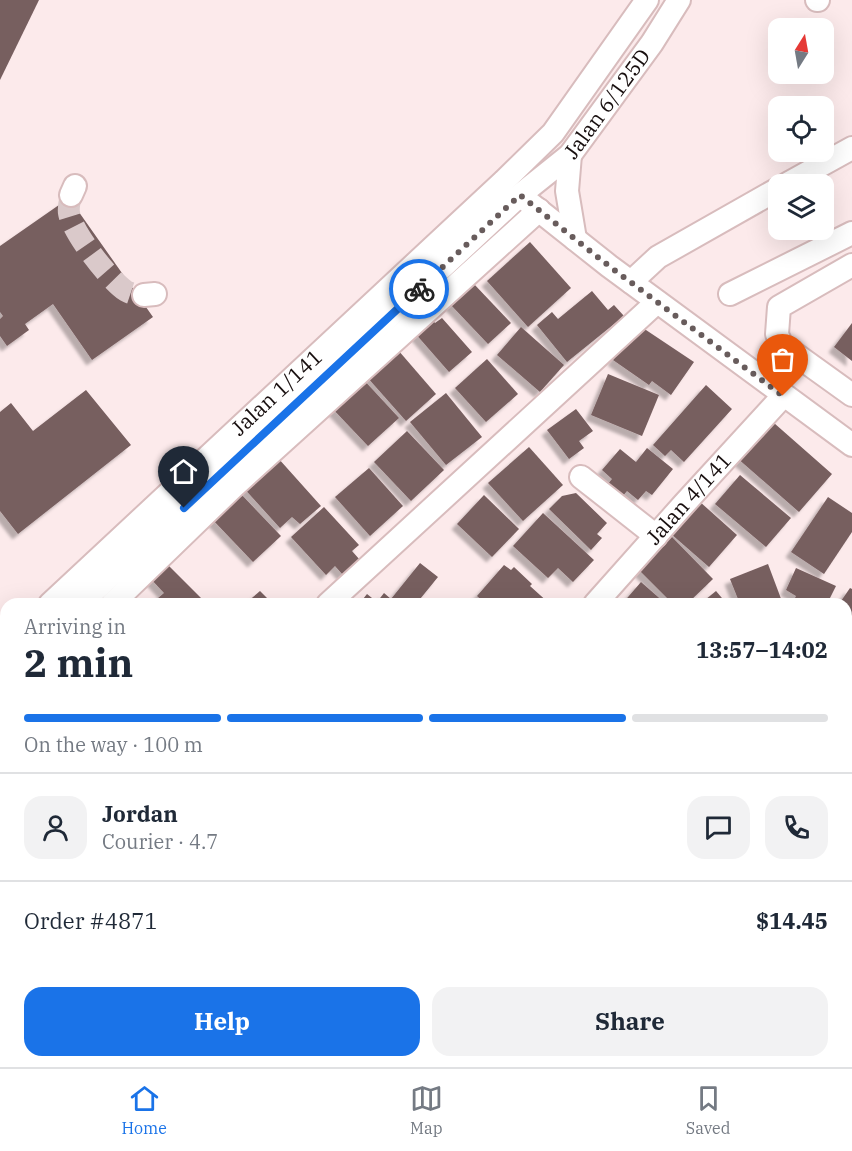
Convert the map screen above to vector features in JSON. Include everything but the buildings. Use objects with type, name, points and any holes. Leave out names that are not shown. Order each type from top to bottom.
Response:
[{"type":"street","name":"Jalan 6/125D","points":[[512,188],[553,134],[647,0]]},
{"type":"street","name":"Jalan 6/125D","points":[[512,188],[570,155],[652,43],[680,0]]},
{"type":"street","points":[[805,174],[852,148]]},
{"type":"street","points":[[570,155],[567,191],[575,239]]},
{"type":"street","points":[[512,188],[657,302],[852,445]]},
{"type":"street","name":"Jalan 1/141","points":[[57,598],[512,188]]},
{"type":"street","name":"Jalan 1/141","points":[[86,598],[512,188]]},
{"type":"street","points":[[631,282],[658,257],[768,195]]},
{"type":"street","name":"Jalan 1/141","points":[[118,598],[233,487],[539,210]]},
{"type":"street","points":[[730,294],[852,233]]},
{"type":"street","points":[[852,265],[779,307],[777,334],[782,344],[852,395]]},
{"type":"street","points":[[335,598],[657,302]]},
{"type":"street","name":"Jalan 4/141","points":[[600,598],[783,396]]},
{"type":"street","points":[[580,477],[656,536]]},
{"type":"tunnel","points":[[71,195],[69,211],[72,221],[93,255],[119,286],[126,291],[144,295]]},
{"type":"way so far","points":[[419,289],[520,195],[609,266],[783,396]]},
{"type":"route","points":[[184,508],[419,289]]}]
